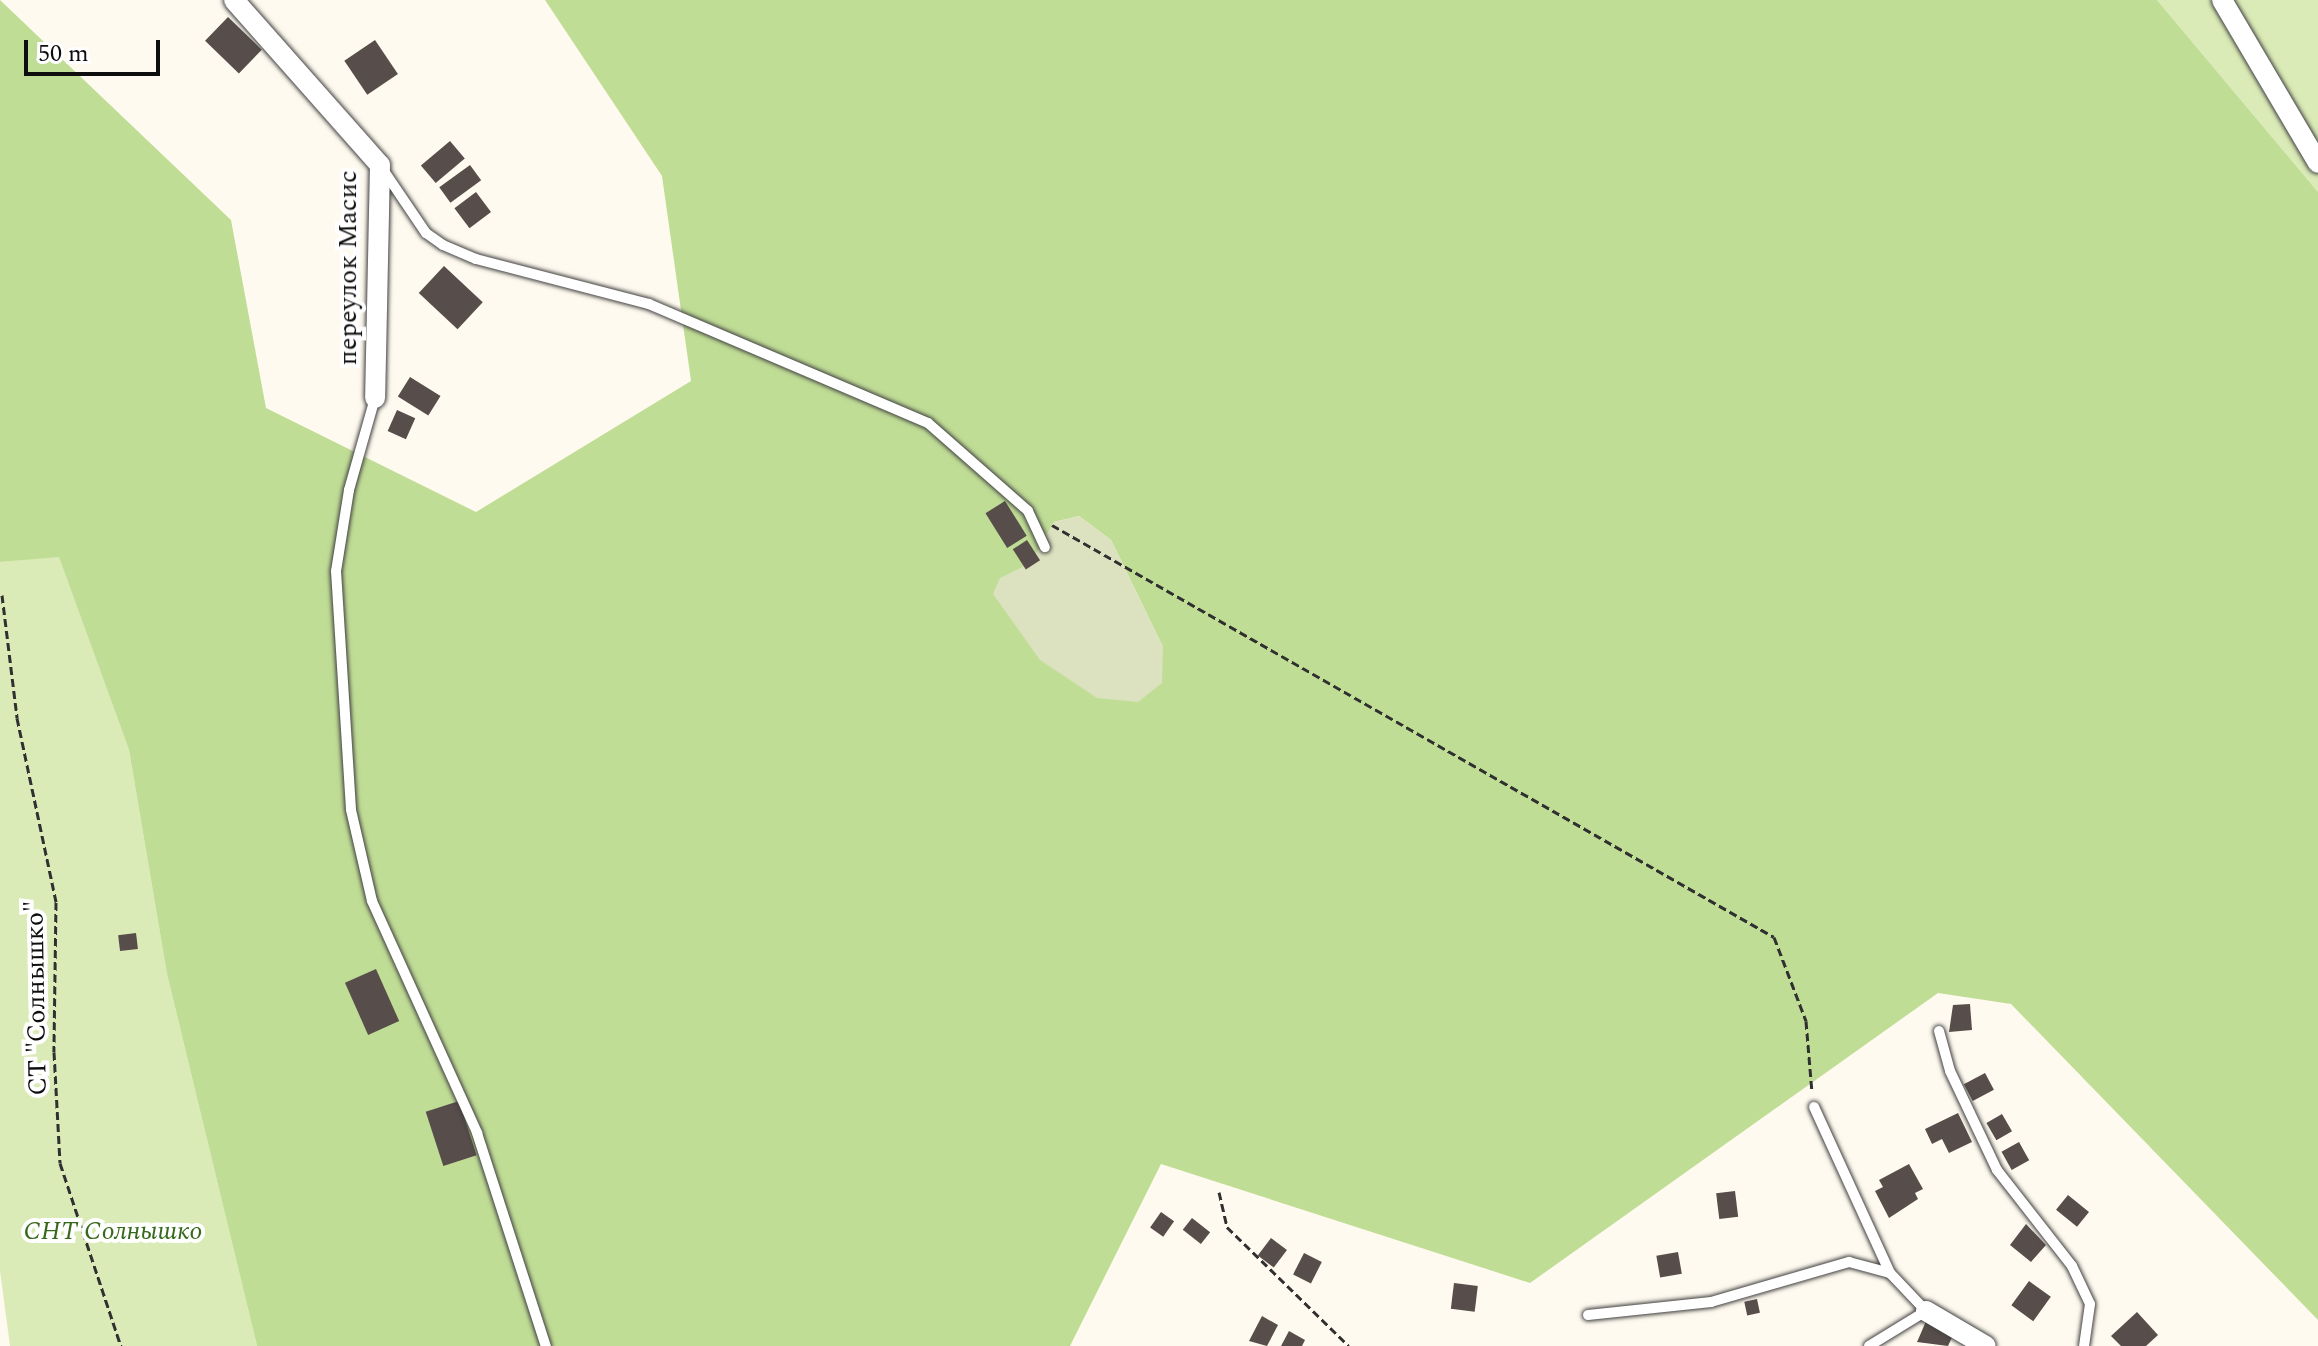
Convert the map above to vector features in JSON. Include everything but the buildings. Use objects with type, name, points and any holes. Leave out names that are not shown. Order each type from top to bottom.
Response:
[{"type":"street","name":"переулок Масис","points":[[234,0],[380,165],[375,398]]},
{"type":"street","points":[[2224,1],[2318,163]]},
{"type":"street","points":[[1926,1311],[1986,1346]]},
{"type":"lane","points":[[380,165],[426,233],[443,245],[476,259],[649,304],[928,423],[1028,511],[1045,547]]},
{"type":"lane","points":[[375,398],[349,490],[336,571],[351,810],[372,901],[477,1133],[546,1346]]},
{"type":"lane","points":[[1939,1031],[1950,1071],[1997,1170],[2072,1266],[2090,1304],[2084,1346]]},
{"type":"lane","points":[[1814,1107],[1890,1273],[1926,1311],[1869,1346]]},
{"type":"lane","points":[[1588,1315],[1711,1302],[1849,1262],[1890,1273]]},
{"type":"path","points":[[1028,511],[1774,937],[1806,1021],[1814,1107]]},
{"type":"path","name":"СТ \"Солнышко\"","points":[[2,595],[17,718],[56,902],[54,1052],[60,1163],[121,1346]]},
{"type":"path","points":[[1219,1192],[1227,1227],[1349,1346]]},
{"type":"green space","points":[[0,0],[231,220],[266,408],[476,512],[691,381],[662,176],[545,0],[2157,0],[2318,192],[2318,1320],[2011,1004],[1938,993],[1530,1283],[1161,1164],[1070,1346],[257,1346],[167,974],[129,750],[59,557],[0,562]],"holes":[[[1079,516],[1111,540],[1163,647],[1000,579],[1031,563],[1054,522]]]},
{"type":"green space","points":[[2157,0],[2318,0],[2318,192]]},
{"type":"green space","points":[[1079,516],[1111,540],[1163,647],[1162,683],[1138,702],[1097,698],[1040,660],[993,594],[1000,578],[1031,563],[1054,522]]},
{"type":"green space","name":"СНТ Солнышко","points":[[59,556],[129,750],[167,974],[257,1346],[10,1346],[0,1271],[0,562]]}]
